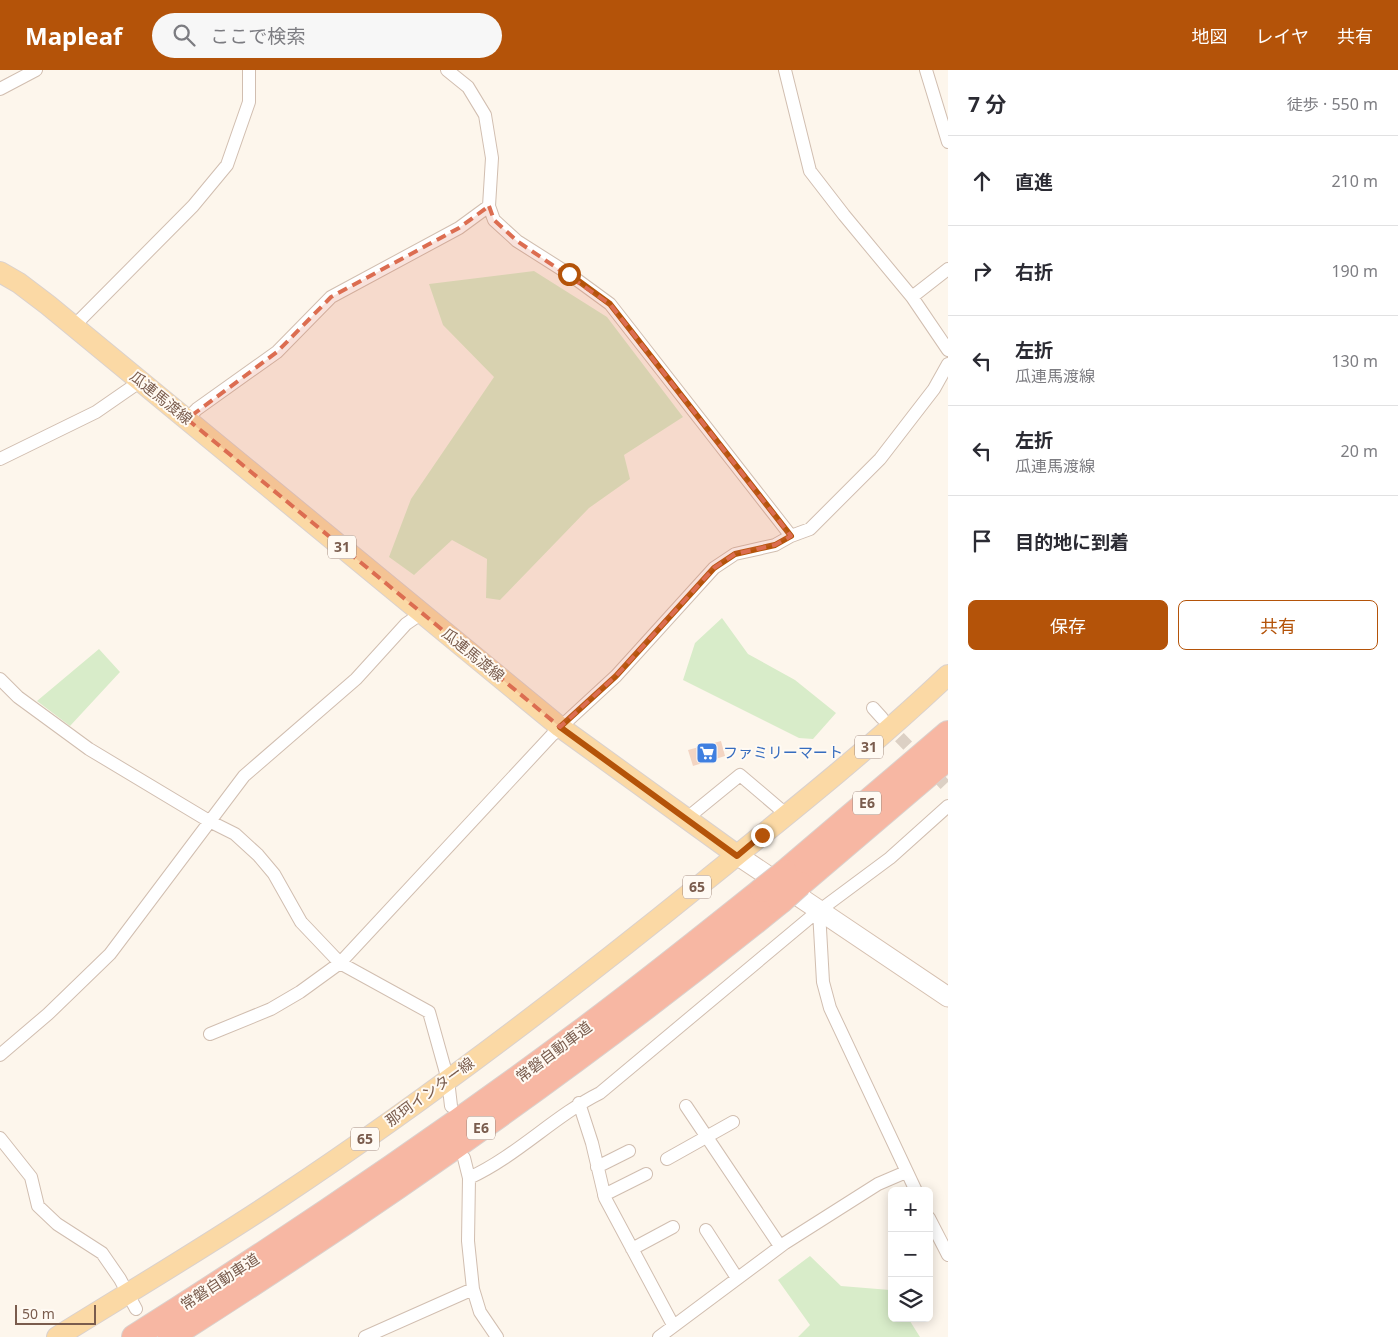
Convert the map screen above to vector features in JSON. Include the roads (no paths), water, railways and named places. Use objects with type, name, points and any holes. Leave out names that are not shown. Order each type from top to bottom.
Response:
[{"type":"highway","name":"常磐自動車道","points":[[170,1337],[277,1268],[444,1155],[706,961],[771,896],[948,733]]},
{"type":"highway","name":"常磐自動車道","points":[[792,878],[948,758]]},
{"type":"highway","name":"常磐自動車道","points":[[134,1337],[299,1230],[500,1092],[588,1026],[771,896]]},
{"type":"highway","points":[[130,1337],[188,1303]]},
{"type":"main road","name":"瓜連馬渡線","points":[[0,272],[19,283],[74,326],[560,727],[737,856]]},
{"type":"main road","name":"31","points":[[737,856],[846,768],[948,675]]},
{"type":"main road","name":"那珂インター線","points":[[57,1337],[132,1301],[448,1080],[597,968],[737,856]]},
{"type":"street","points":[[0,89],[36,70]]},
{"type":"street","points":[[74,326],[193,206],[228,165],[249,102],[249,70]]},
{"type":"street","points":[[448,70],[468,87],[485,115],[492,158],[489,206],[494,220],[517,241],[569,274],[610,304],[791,536]]},
{"type":"street","points":[[785,70],[801,141],[810,171],[912,297],[948,350]]},
{"type":"street","points":[[926,70],[948,142]]},
{"type":"street","points":[[187,419],[197,409],[277,352],[330,297],[459,228],[489,206]]},
{"type":"street","points":[[912,297],[948,269]]},
{"type":"street","points":[[210,1034],[271,1009],[300,992],[340,963],[560,727],[616,676],[714,568],[735,554],[775,545],[791,536],[810,530],[880,459],[934,389],[948,364]]},
{"type":"street","points":[[0,458],[96,412],[135,385],[142,383]]},
{"type":"street","points":[[0,1055],[48,1014],[110,954],[244,776],[356,679],[406,624],[422,613]]},
{"type":"street","points":[[0,679],[18,697],[89,749],[209,821],[236,834],[274,874],[301,922],[340,963],[429,1012],[448,1080],[451,1106]]},
{"type":"street","points":[[873,708],[882,718]]},
{"type":"street","points":[[686,819],[740,775],[788,815]]},
{"type":"street","points":[[470,1178],[491,1168],[579,1103],[600,1093],[819,911],[890,858],[948,806]]},
{"type":"street","points":[[737,856],[948,997]]},
{"type":"street","points":[[819,911],[823,982],[830,1008],[914,1187]]},
{"type":"street","points":[[579,1103],[604,1195],[673,1325]]},
{"type":"street","points":[[686,1106],[780,1246]]},
{"type":"street","points":[[667,1158],[732,1122]]},
{"type":"street","points":[[0,1138],[31,1177],[38,1206],[57,1224],[102,1253],[132,1301]]},
{"type":"street","points":[[597,1166],[630,1151]]},
{"type":"street","points":[[464,1158],[470,1178],[468,1241],[473,1289],[480,1312],[497,1337]]},
{"type":"street","points":[[659,1337],[780,1246],[878,1184],[906,1172]]},
{"type":"street","points":[[604,1195],[646,1174]]},
{"type":"street","points":[[933,1226],[948,1255]]},
{"type":"street","points":[[632,1249],[672,1227]]},
{"type":"street","points":[[706,1230],[737,1278]]},
{"type":"street","points":[[365,1337],[473,1289]]},
{"type":"tunnel","points":[[887,724],[948,788]]},
{"type":"place","name":"ファミリーマート","points":[[707,753]]}]
